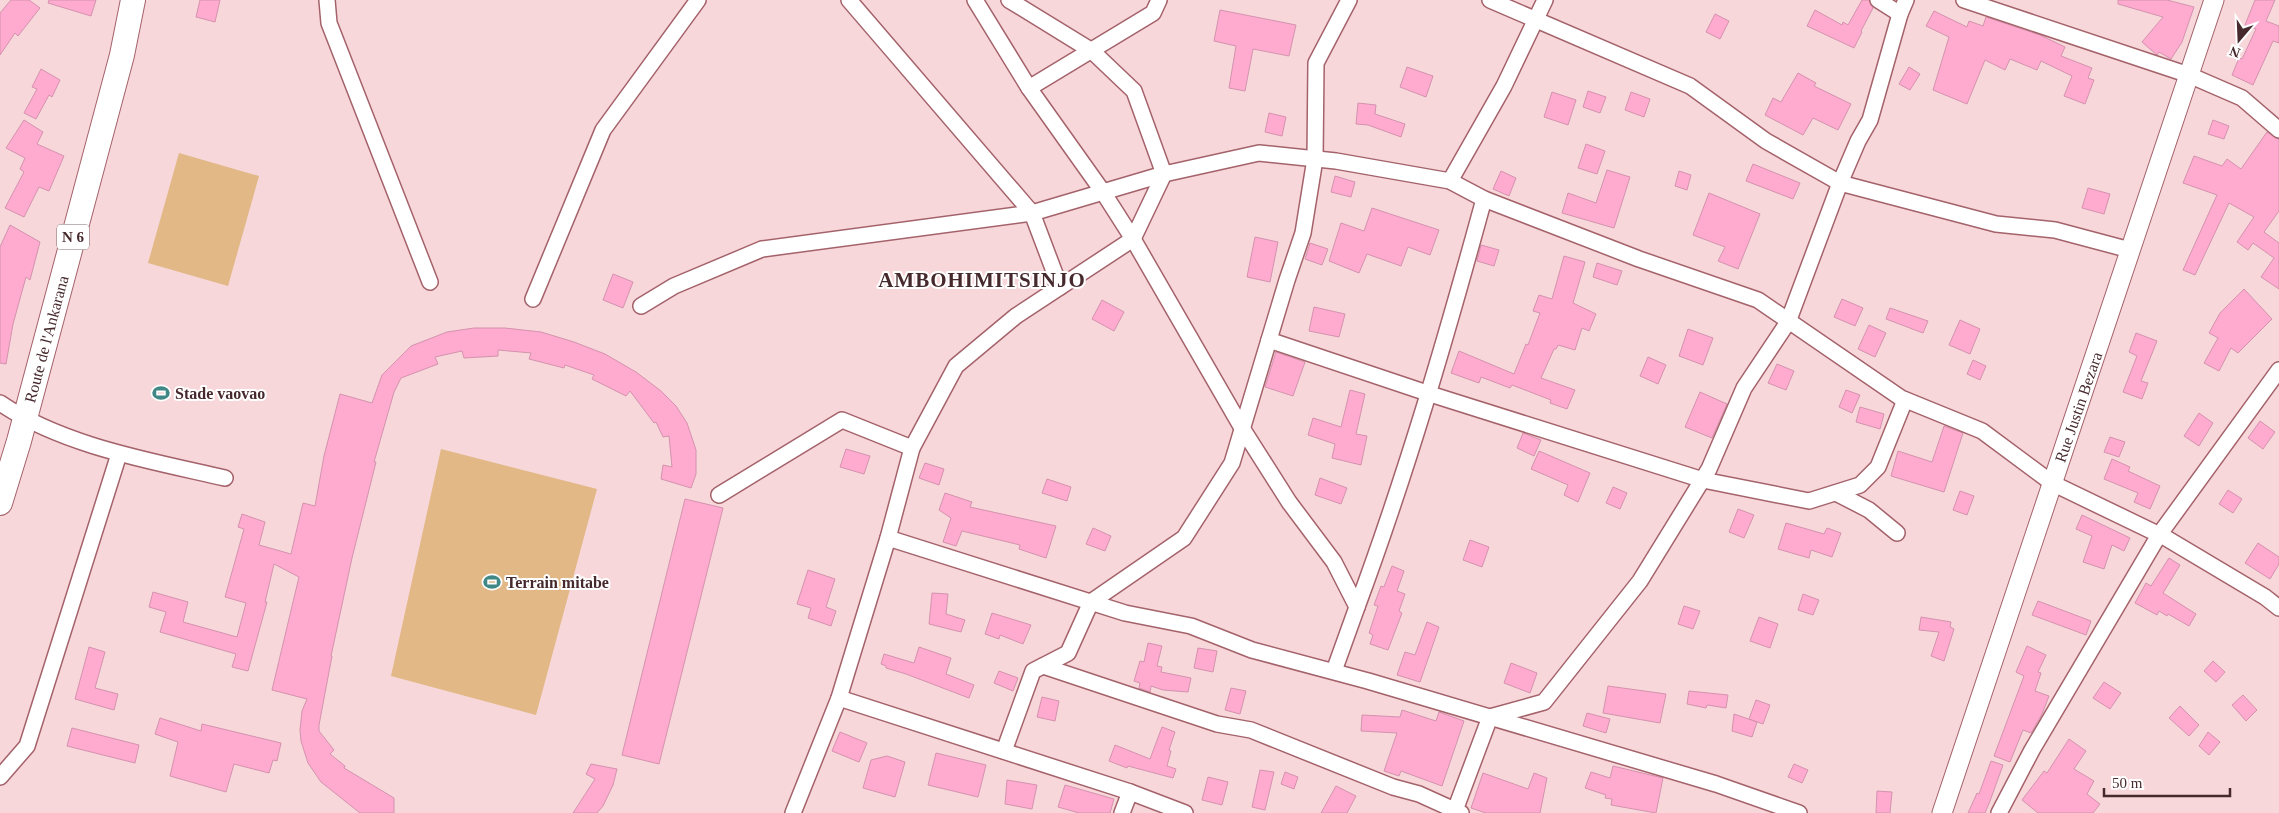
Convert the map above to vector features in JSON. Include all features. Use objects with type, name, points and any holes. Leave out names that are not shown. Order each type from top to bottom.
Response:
[{"type":"main road","name":"Route de l'Ankarana","points":[[0,503],[122,55],[133,0]]},
{"type":"street","points":[[327,0],[329,23],[430,282]]},
{"type":"street","points":[[533,299],[603,130],[698,0]]},
{"type":"street","points":[[849,0],[1032,213],[1060,287]]},
{"type":"street","points":[[974,0],[1029,88],[1134,239],[1242,428],[1289,502],[1334,562],[1358,607]]},
{"type":"street","points":[[793,813],[839,698],[888,538],[912,448],[956,366],[1016,316],[1134,239],[1164,174],[1134,91],[1092,51],[1009,0]]},
{"type":"street","points":[[1029,88],[1153,13],[1159,0]]},
{"type":"street","points":[[1004,750],[1033,671],[1068,653],[1091,602],[1184,538],[1232,463],[1303,233],[1315,159],[1316,63],[1349,0]]},
{"type":"street","points":[[1490,0],[1690,86],[1766,141],[1840,183],[1996,224],[2055,230],[2130,250]]},
{"type":"street","points":[[1450,180],[1504,86],[1545,0]]},
{"type":"street","points":[[1490,717],[1544,702],[1640,581],[1709,469],[1744,388],[1788,322],[1840,183],[1858,141],[1870,120],[1903,7],[1878,0]]},
{"type":"street","points":[[1964,0],[2189,75],[2242,98],[2279,130]]},
{"type":"street","name":"Rue Justin Bezara","points":[[1942,813],[2214,0]]},
{"type":"street","points":[[641,306],[674,286],[762,249],[1032,213],[1164,174],[1259,153],[1315,159],[1450,180],[1484,199],[1639,259],[1758,300],[1905,400],[1982,431],[2052,483],[2159,535],[2265,597],[2279,608]]},
{"type":"street","points":[[1334,671],[1392,512],[1430,394],[1484,199]]},
{"type":"street","points":[[1269,340],[1430,394],[1703,480],[1809,501],[1860,486],[1878,467],[1905,400]]},
{"type":"street","points":[[1998,813],[2032,750],[2159,535],[2279,370]]},
{"type":"street","points":[[0,403],[24,419],[119,454],[225,478]]},
{"type":"street","points":[[719,495],[842,420],[912,448]]},
{"type":"street","points":[[0,777],[27,746],[119,454]]},
{"type":"street","points":[[1836,493],[1869,510],[1897,533]]},
{"type":"street","points":[[888,538],[1125,613],[1191,626],[1252,650],[1334,671],[1716,784],[1798,813]]},
{"type":"street","points":[[1043,666],[1216,724],[1251,730],[1393,787],[1418,794],[1456,812],[1490,717]]},
{"type":"street","points":[[839,698],[1004,750],[1130,792],[1185,813]]},
{"type":"street","points":[[1122,813],[1130,792]]},
{"type":"shaded area","points":[[179,153],[259,176],[228,286],[148,263]]},
{"type":"shaded area","name":"Terrain mitabe","points":[[441,449],[597,489],[536,715],[391,676]]},
{"type":"building","points":[[11,0],[29,0],[40,8],[18,36],[15,33],[0,55],[0,13]]},
{"type":"building","points":[[49,0],[96,0],[91,16],[48,3]]},
{"type":"building","points":[[200,0],[220,0],[215,22],[196,17]]},
{"type":"building","points":[[1862,0],[1869,0],[1873,8],[1854,48],[1807,26],[1815,10],[1842,25],[1843,22],[1848,25]]},
{"type":"building","points":[[2118,0],[2167,0],[2194,7],[2182,42],[2171,59],[2159,52],[2157,55],[2142,42],[2163,17],[2118,4]]},
{"type":"building","points":[[2255,0],[2275,0],[2266,21],[2279,26],[2279,43],[2273,41],[2253,85],[2232,75],[2239,58],[2242,59],[2256,29],[2245,25]]},
{"type":"building","points":[[1220,10],[1296,25],[1289,56],[1253,49],[1245,91],[1229,88],[1236,46],[1214,41]]},
{"type":"building","points":[[1934,11],[1967,27],[1969,21],[1983,26],[1986,17],[2040,35],[2065,47],[2061,56],[2092,68],[2088,78],[2094,80],[2085,104],[2064,96],[2072,76],[2041,61],[2037,70],[2010,59],[2005,70],[1985,60],[1967,104],[1933,90],[1949,37],[1926,26]]},
{"type":"building","points":[[1715,14],[1729,21],[1720,39],[1706,32]]},
{"type":"building","points":[[1407,67],[1433,76],[1426,97],[1400,87]]},
{"type":"building","points":[[1909,67],[1920,74],[1910,90],[1899,84]]},
{"type":"building","points":[[41,69],[60,80],[52,97],[49,95],[36,119],[24,113],[37,89],[32,87]]},
{"type":"building","points":[[1798,73],[1816,83],[1814,86],[1851,104],[1838,130],[1813,118],[1803,135],[1765,115],[1773,98],[1781,102]]},
{"type":"building","points":[[1588,91],[1606,97],[1600,113],[1583,107]]},
{"type":"building","points":[[1552,92],[1576,100],[1568,125],[1544,117]]},
{"type":"building","points":[[1631,92],[1650,99],[1644,117],[1625,110]]},
{"type":"building","points":[[1358,103],[1376,105],[1375,114],[1405,124],[1401,137],[1368,125],[1356,124]]},
{"type":"building","points":[[1269,113],[1286,117],[1282,136],[1265,132]]},
{"type":"building","points":[[24,120],[43,132],[37,144],[64,156],[49,191],[39,187],[24,217],[5,208],[24,172],[20,169],[25,158],[6,148]]},
{"type":"building","points":[[2213,120],[2229,126],[2224,139],[2208,134]]},
{"type":"building","points":[[2267,132],[2279,139],[2279,211],[2264,232],[2279,243],[2279,289],[2261,277],[2274,258],[2253,243],[2248,250],[2237,242],[2254,217],[2229,203],[2195,275],[2183,270],[2217,195],[2183,183],[2194,156],[2222,166],[2227,159],[2241,169]]},
{"type":"building","points":[[1586,144],[1605,151],[1597,174],[1578,168]]},
{"type":"building","points":[[1753,164],[1800,183],[1793,199],[1746,181]]},
{"type":"building","points":[[1607,170],[1630,177],[1614,228],[1562,213],[1568,193],[1596,203]]},
{"type":"building","points":[[1501,171],[1516,178],[1509,196],[1493,189]]},
{"type":"building","points":[[1679,171],[1691,175],[1687,190],[1675,186]]},
{"type":"building","points":[[1335,176],[1355,182],[1351,197],[1331,192]]},
{"type":"building","points":[[2088,188],[2110,194],[2104,214],[2082,208]]},
{"type":"building","points":[[1709,193],[1760,214],[1738,269],[1718,261],[1725,247],[1693,235]]},
{"type":"building","points":[[1372,208],[1439,230],[1430,255],[1408,247],[1401,266],[1367,254],[1359,273],[1329,261],[1341,223],[1364,231]]},
{"type":"building","points":[[10,225],[40,242],[30,280],[26,277],[13,324],[6,364],[0,363],[0,247]]},
{"type":"building","points":[[1255,237],[1278,242],[1270,282],[1247,277]]},
{"type":"building","points":[[1310,243],[1328,249],[1322,265],[1305,259]]},
{"type":"building","points":[[1481,245],[1499,250],[1494,266],[1477,261]]},
{"type":"building","points":[[1564,256],[1585,262],[1573,303],[1596,314],[1589,331],[1582,328],[1575,350],[1558,345],[1554,349],[1541,378],[1575,390],[1567,409],[1550,403],[1551,400],[1512,385],[1510,388],[1481,377],[1479,383],[1451,373],[1459,351],[1514,374],[1526,344],[1528,345],[1540,313],[1533,311],[1539,295],[1552,299]]},
{"type":"building","points":[[1597,263],[1622,271],[1617,285],[1593,277]]},
{"type":"building","points":[[613,274],[633,282],[623,308],[603,300]]},
{"type":"building","points":[[2244,289],[2272,319],[2238,353],[2231,348],[2219,371],[2204,363],[2218,338],[2209,333],[2220,313]]},
{"type":"building","points":[[1842,299],[1863,308],[1855,326],[1834,317]]},
{"type":"building","points":[[1102,300],[1124,312],[1114,331],[1092,319]]},
{"type":"building","points":[[1314,307],[1345,314],[1339,337],[1309,331]]},
{"type":"building","points":[[1890,308],[1928,321],[1923,333],[1886,319]]},
{"type":"building","points":[[1960,320],[1980,329],[1970,354],[1949,345]]},
{"type":"building","points":[[1869,325],[1886,333],[1875,357],[1858,349]]},
{"type":"building","points":[[474,328],[505,328],[541,332],[605,354],[636,372],[661,391],[676,406],[687,423],[696,450],[696,474],[691,488],[661,479],[663,465],[672,467],[669,436],[663,437],[656,422],[654,423],[630,391],[626,396],[592,379],[594,375],[565,365],[564,368],[529,359],[531,353],[498,350],[498,356],[464,358],[462,351],[435,357],[438,364],[401,378],[394,392],[374,462],[376,462],[352,558],[331,656],[319,725],[319,731],[334,750],[330,754],[345,766],[344,768],[394,798],[394,813],[360,813],[321,782],[308,763],[301,741],[300,730],[302,711],[307,699],[272,690],[299,577],[274,564],[265,602],[267,602],[248,671],[232,667],[236,654],[160,632],[166,612],[149,607],[153,592],[188,602],[183,622],[237,637],[246,603],[225,597],[244,529],[238,527],[242,514],[265,522],[259,545],[291,554],[303,503],[315,506],[324,456],[340,394],[372,403],[382,375],[411,346],[447,332]]},
{"type":"building","points":[[1688,329],[1713,338],[1703,365],[1679,356]]},
{"type":"building","points":[[2136,333],[2157,341],[2141,381],[2148,383],[2142,399],[2123,392],[2137,356],[2129,352]]},
{"type":"building","points":[[1276,352],[1305,362],[1293,396],[1265,387]]},
{"type":"building","points":[[1648,357],[1666,365],[1658,384],[1640,376]]},
{"type":"building","points":[[1973,360],[1986,366],[1980,380],[1967,374]]},
{"type":"building","points":[[1777,364],[1794,371],[1786,390],[1768,383]]},
{"type":"building","points":[[1350,390],[1365,394],[1356,434],[1367,436],[1361,465],[1332,458],[1335,444],[1308,435],[1313,418],[1341,427]]},
{"type":"building","points":[[1846,390],[1860,395],[1852,413],[1839,407]]},
{"type":"building","points":[[1700,392],[1727,404],[1712,438],[1685,427]]},
{"type":"building","points":[[1860,407],[1884,414],[1880,429],[1856,422]]},
{"type":"building","points":[[2199,413],[2213,423],[2199,446],[2184,436]]},
{"type":"building","points":[[2260,421],[2275,432],[2263,449],[2248,438]]},
{"type":"building","points":[[1944,426],[1963,433],[1944,492],[1891,476],[1898,451],[1932,462]]},
{"type":"building","points":[[1523,433],[1541,440],[1534,456],[1517,448]]},
{"type":"building","points":[[2110,437],[2125,442],[2119,457],[2104,452]]},
{"type":"building","points":[[846,449],[870,456],[864,474],[840,467]]},
{"type":"building","points":[[1539,451],[1590,473],[1578,502],[1564,495],[1568,485],[1531,469]]},
{"type":"building","points":[[2112,459],[2130,467],[2128,471],[2160,486],[2150,509],[2134,502],[2138,493],[2104,479]]},
{"type":"building","points":[[925,463],[944,469],[939,485],[919,478]]},
{"type":"building","points":[[1320,478],[1347,488],[1341,504],[1315,495]]},
{"type":"building","points":[[1047,479],[1071,487],[1067,501],[1042,493]]},
{"type":"building","points":[[1613,487],[1627,493],[1620,509],[1606,503]]},
{"type":"building","points":[[2228,490],[2242,499],[2233,513],[2219,504]]},
{"type":"building","points":[[1960,491],[1974,496],[1967,515],[1953,510]]},
{"type":"building","points":[[945,493],[972,502],[970,507],[1056,526],[1046,558],[1019,549],[1020,545],[962,531],[956,546],[943,542],[951,518],[939,510]]},
{"type":"building","points":[[685,499],[723,508],[659,764],[622,755]]},
{"type":"building","points":[[1738,509],[1754,515],[1744,538],[1729,532]]},
{"type":"building","points":[[2082,515],[2130,538],[2124,551],[2112,545],[2104,569],[2083,562],[2092,536],[2076,529]]},
{"type":"building","points":[[1786,523],[1824,534],[1827,528],[1841,533],[1832,557],[1811,550],[1809,558],[1778,549]]},
{"type":"building","points":[[1093,528],[1111,536],[1105,551],[1086,544]]},
{"type":"building","points":[[1470,540],[1489,547],[1482,567],[1463,560]]},
{"type":"building","points":[[2258,543],[2279,557],[2279,564],[2270,579],[2245,563]]},
{"type":"building","points":[[2169,558],[2180,565],[2163,593],[2196,614],[2189,626],[2168,614],[2167,616],[2159,611],[2157,615],[2135,603],[2146,583],[2151,586]]},
{"type":"building","points":[[1392,566],[1404,571],[1397,591],[1405,594],[1399,611],[1402,613],[1388,650],[1370,644],[1373,635],[1369,633],[1378,606],[1374,605],[1381,586],[1384,587]]},
{"type":"building","points":[[808,570],[835,579],[826,607],[836,611],[831,626],[808,618],[811,608],[797,604]]},
{"type":"building","points":[[932,593],[948,594],[946,614],[965,620],[961,632],[929,624]]},
{"type":"building","points":[[1803,594],[1819,600],[1813,615],[1798,610]]},
{"type":"building","points":[[2038,601],[2091,621],[2086,635],[2032,615]]},
{"type":"building","points":[[1684,606],[1700,611],[1693,629],[1678,624]]},
{"type":"building","points":[[992,613],[1031,625],[1023,644],[1000,635],[999,639],[985,634]]},
{"type":"building","points":[[1759,617],[1778,624],[1770,648],[1750,641]]},
{"type":"building","points":[[1921,617],[1951,622],[1950,627],[1954,629],[1944,661],[1931,656],[1939,632],[1919,630]]},
{"type":"building","points":[[1427,622],[1439,627],[1420,682],[1397,675],[1405,652],[1415,655]]},
{"type":"building","points":[[1148,643],[1162,646],[1157,666],[1162,667],[1161,672],[1191,678],[1188,692],[1163,690],[1151,686],[1150,692],[1139,688],[1140,683],[1134,681],[1140,661],[1144,662]]},
{"type":"building","points":[[2027,646],[2046,655],[2038,672],[2041,673],[2035,691],[2049,696],[2042,714],[2031,733],[2023,730],[2010,762],[1994,756],[2024,676],[2016,672]]},
{"type":"building","points":[[89,647],[105,652],[95,688],[118,694],[114,710],[75,699]]},
{"type":"building","points":[[919,647],[951,658],[946,674],[974,685],[969,698],[886,668],[886,666],[881,664],[884,654],[914,663]]},
{"type":"building","points":[[1198,648],[1217,651],[1213,672],[1194,668]]},
{"type":"building","points":[[2213,661],[2225,672],[2216,682],[2204,671]]},
{"type":"building","points":[[1511,663],[1537,673],[1530,693],[1504,683]]},
{"type":"building","points":[[999,671],[1018,678],[1013,691],[994,683]]},
{"type":"building","points":[[2104,682],[2121,693],[2110,709],[2093,698]]},
{"type":"building","points":[[1608,686],[1666,694],[1660,723],[1603,713]]},
{"type":"building","points":[[1231,688],[1246,691],[1240,714],[1225,710]]},
{"type":"building","points":[[1689,691],[1728,695],[1726,708],[1707,705],[1706,708],[1687,704]]},
{"type":"building","points":[[2243,695],[2257,710],[2246,721],[2232,705]]},
{"type":"building","points":[[1042,697],[1059,701],[1055,721],[1037,717]]},
{"type":"building","points":[[1756,700],[1770,705],[1763,724],[1749,719]]},
{"type":"building","points":[[2180,706],[2199,725],[2189,736],[2169,718]]},
{"type":"building","points":[[1402,710],[1436,721],[1439,712],[1464,721],[1442,786],[1401,771],[1399,776],[1384,771],[1397,733],[1361,731],[1362,715],[1400,717]]},
{"type":"building","points":[[1587,713],[1610,719],[1606,733],[1583,726]]},
{"type":"building","points":[[1734,714],[1757,722],[1752,737],[1732,731]]},
{"type":"building","points":[[160,718],[201,731],[202,724],[281,743],[277,761],[273,760],[269,773],[234,764],[226,792],[170,776],[178,742],[155,734]]},
{"type":"building","points":[[1162,727],[1175,732],[1169,750],[1171,751],[1167,766],[1176,769],[1173,778],[1128,766],[1127,768],[1109,761],[1115,745],[1150,759]]},
{"type":"building","points":[[72,728],[139,745],[135,763],[67,746]]},
{"type":"building","points":[[840,732],[867,743],[859,762],[832,751]]},
{"type":"building","points":[[2208,732],[2220,742],[2209,755],[2199,746]]},
{"type":"building","points":[[2069,739],[2086,751],[2074,769],[2094,781],[2087,794],[2100,804],[2093,813],[2038,813],[2022,800],[2044,771],[2047,773]]},
{"type":"building","points":[[936,753],[986,765],[978,797],[928,785]]},
{"type":"building","points":[[887,756],[905,762],[895,797],[863,788],[871,760]]},
{"type":"building","points":[[1991,761],[2003,765],[1985,813],[1968,813],[1977,793],[1979,794]]},
{"type":"building","points":[[591,764],[617,769],[613,785],[603,806],[597,813],[573,813],[595,779],[586,774]]},
{"type":"building","points":[[1794,764],[1808,770],[1802,783],[1788,777]]},
{"type":"building","points":[[1613,766],[1663,778],[1656,813],[1611,805],[1612,799],[1605,798],[1606,795],[1585,788],[1591,772],[1610,778]]},
{"type":"building","points":[[1260,770],[1274,772],[1265,810],[1252,807]]},
{"type":"building","points":[[1285,772],[1298,777],[1294,789],[1281,784]]},
{"type":"building","points":[[1483,773],[1528,789],[1534,773],[1547,778],[1540,813],[1486,813],[1471,808]]},
{"type":"building","points":[[1208,777],[1228,782],[1222,805],[1202,800]]},
{"type":"building","points":[[1007,780],[1037,785],[1032,809],[1005,804]]},
{"type":"building","points":[[1065,785],[1114,799],[1110,813],[1079,813],[1058,807]]},
{"type":"building","points":[[1336,786],[1356,796],[1347,813],[1321,813]]},
{"type":"building","points":[[1877,791],[1892,792],[1890,813],[1876,813]]},
{"type":"place","name":"Stade vaovao","points":[[161,393]]},
{"type":"place","name":"Terrain mitabe","points":[[492,582]]},
{"type":"district","name":"AMBOHIMITSINJO","points":[[982,280]]}]
